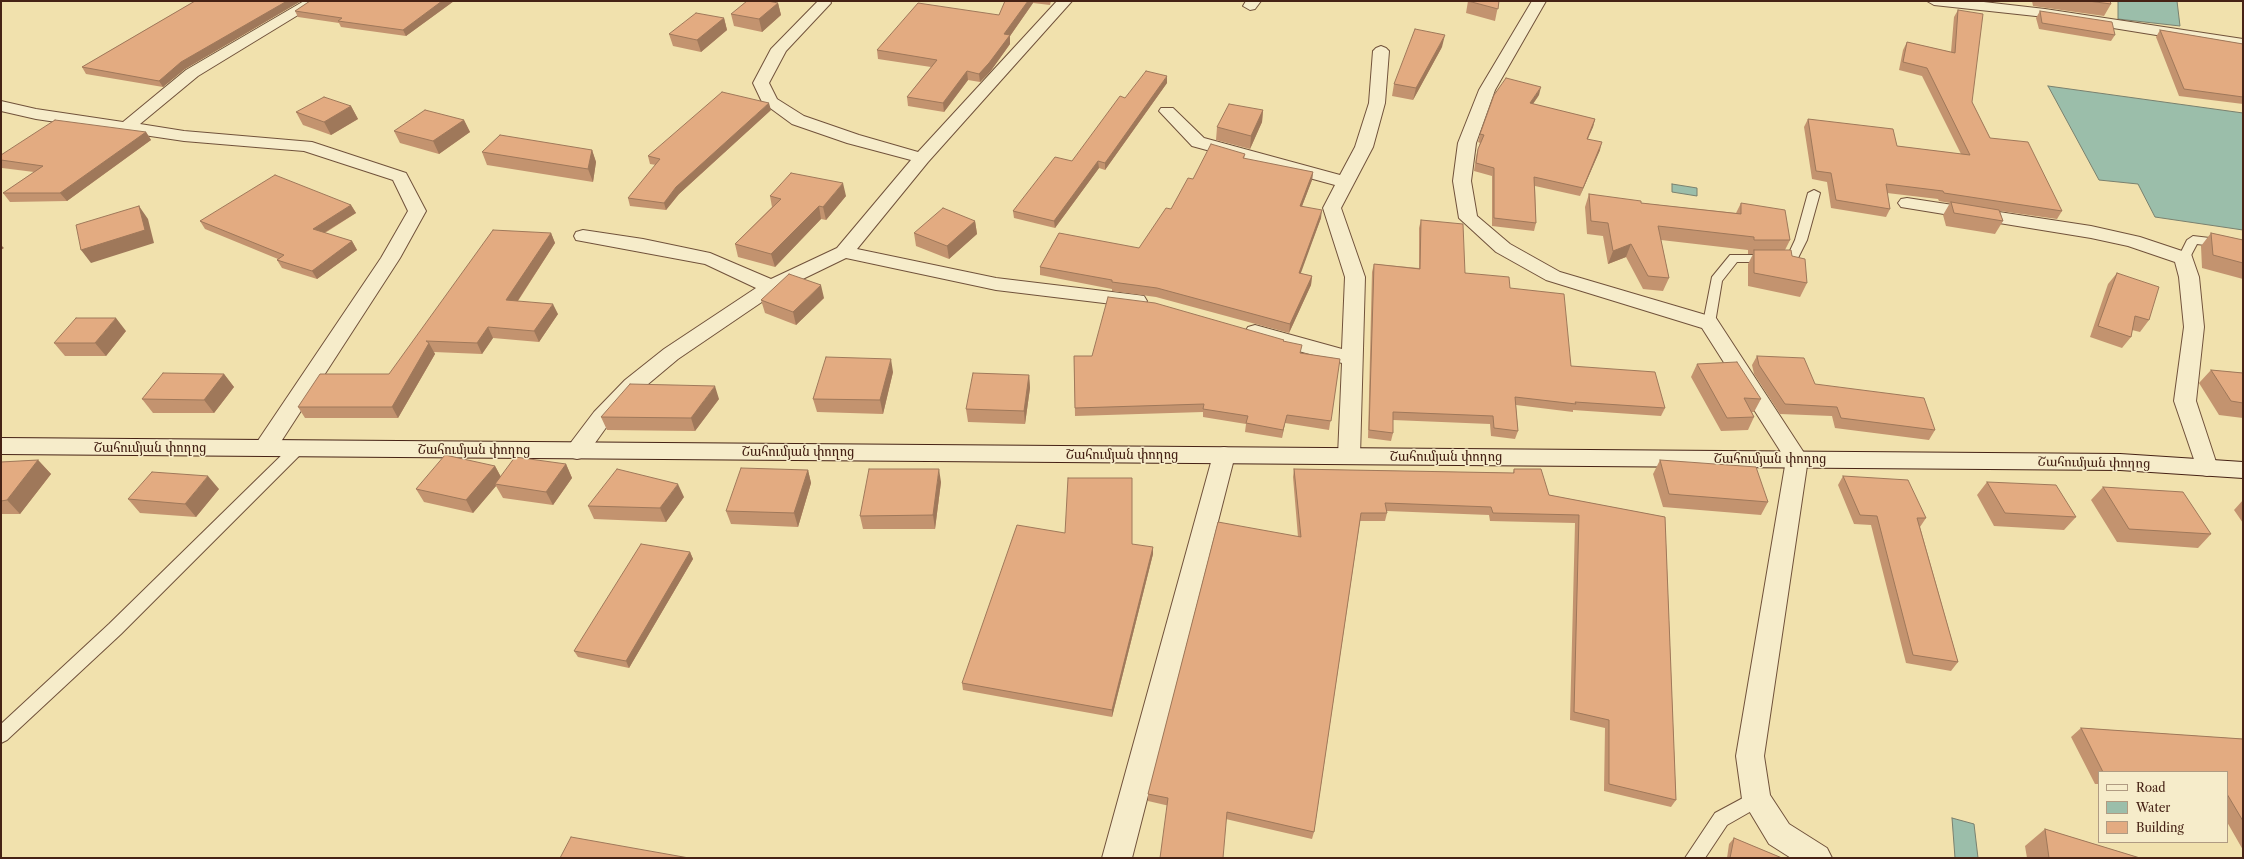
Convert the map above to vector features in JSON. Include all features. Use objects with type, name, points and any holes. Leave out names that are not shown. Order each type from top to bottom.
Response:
[{"type":"street","points":[[127,127],[192,73],[314,1]]},
{"type":"street","points":[[577,450],[602,417],[632,384],[671,354],[771,287],[844,252],[922,158],[1065,1]]},
{"type":"street","points":[[1539,1],[1487,90],[1467,144],[1462,181],[1468,218],[1503,248],[1554,276],[1709,322],[1797,459],[1750,756],[1756,799],[1779,834],[1817,858]]},
{"type":"street","points":[[1934,1],[2045,13],[2243,44]]},
{"type":"street","points":[[824,3],[779,49],[761,83],[770,102],[798,120],[852,139],[922,158]]},
{"type":"street","points":[[1349,456],[1355,277],[1332,208],[1364,147],[1377,103],[1381,51]]},
{"type":"street","points":[[1,106],[36,114],[184,136],[306,146],[400,177],[417,212],[390,258],[265,448]]},
{"type":"street","points":[[1167,111],[1198,142],[1345,182]]},
{"type":"street","points":[[1907,203],[2091,232],[2133,241],[2184,258],[2189,277],[2194,327],[2185,401],[2207,468]]},
{"type":"street","points":[[583,236],[710,259],[771,287]]},
{"type":"street","points":[[844,252],[996,284],[1156,304]]},
{"type":"street","points":[[1239,327],[1352,359]]},
{"type":"street","name":"Շահումյան փողոց","points":[[1,446],[2120,462],[2243,470]]},
{"type":"street","points":[[1117,858],[1224,455]]},
{"type":"lane","points":[[1709,322],[1716,280],[1734,258],[1792,259],[1801,240],[1814,193]]},
{"type":"lane","points":[[2184,258],[2192,240],[2243,246]]},
{"type":"lane","points":[[1,735],[121,623],[297,449]]},
{"type":"lane","points":[[1694,858],[1721,819],[1756,799]]},
{"type":"water","points":[[2118,1],[2177,1],[2180,26],[2118,19]]},
{"type":"water","points":[[2048,86],[2243,113],[2243,230],[2155,217],[2138,184],[2099,180]]},
{"type":"water","points":[[1672,184],[1697,188],[1697,196],[1672,192]]},
{"type":"water","points":[[1952,818],[1974,824],[1978,858],[1955,858]]},
{"type":"building","points":[[195,1],[287,1],[181,62],[159,81],[82,67]]},
{"type":"building","points":[[310,1],[442,1],[403,30],[338,21],[342,18],[295,11]]},
{"type":"building","points":[[747,1],[768,1],[778,3],[759,19],[731,14]]},
{"type":"building","points":[[1005,1],[1028,1],[1004,34],[1010,35],[979,74],[967,71],[943,103],[907,97],[937,60],[877,50],[918,3],[999,15]]},
{"type":"building","points":[[1468,1],[1499,1],[1498,9]]},
{"type":"building","points":[[2088,1],[2110,1],[2111,4]]},
{"type":"building","points":[[1958,10],[1983,14],[1972,102],[1990,138],[2028,142],[2062,211],[1944,193],[1943,191],[1886,184],[1890,209],[1836,200],[1831,173],[1816,171],[1808,119],[1893,129],[1897,146],[1970,155],[1927,68],[1903,62],[1907,42],[1955,53]]},
{"type":"building","points":[[2040,11],[2112,22],[2115,35],[2042,23]]},
{"type":"building","points":[[696,13],[724,18],[697,40],[669,34]]},
{"type":"building","points":[[1415,29],[1445,35],[1416,88],[1394,84]]},
{"type":"building","points":[[2160,30],[2243,44],[2243,97],[2184,89]]},
{"type":"building","points":[[1146,71],[1167,76],[1105,163],[1098,161],[1054,221],[1013,211],[1055,157],[1072,161],[1120,96],[1125,98]]},
{"type":"building","points":[[1506,78],[1541,87],[1530,103],[1595,119],[1587,139],[1602,142],[1583,188],[1534,177],[1536,223],[1494,218],[1494,168],[1476,163],[1478,149],[1484,135],[1480,134],[1494,95]]},
{"type":"building","points":[[722,92],[769,103],[676,187],[664,203],[628,198],[660,159],[648,156]]},
{"type":"building","points":[[324,97],[351,106],[324,122],[296,112]]},
{"type":"building","points":[[1229,104],[1263,110],[1251,136],[1217,127]]},
{"type":"building","points":[[425,110],[464,120],[433,141],[394,131]]},
{"type":"building","points":[[55,120],[146,132],[60,193],[3,193],[43,166],[1,160],[1,155]]},
{"type":"building","points":[[500,135],[592,150],[588,169],[482,152]]},
{"type":"building","points":[[1211,144],[1245,154],[1243,158],[1313,172],[1300,206],[1322,210],[1299,273],[1312,276],[1290,324],[1157,288],[1112,282],[1112,280],[1040,267],[1059,233],[1139,248],[1166,208],[1171,209],[1188,178],[1193,179]]},
{"type":"building","points":[[791,173],[843,183],[823,207],[819,206],[771,254],[735,244],[781,199],[770,196]]},
{"type":"building","points":[[275,175],[351,205],[313,229],[352,241],[312,271],[277,260],[284,255],[200,221]]},
{"type":"building","points":[[1589,194],[1641,201],[1641,203],[1741,214],[1741,203],[1785,210],[1790,240],[1754,240],[1754,237],[1658,226],[1669,278],[1648,276],[1631,244],[1613,251],[1608,223],[1591,221]]},
{"type":"building","points":[[1951,202],[1999,210],[2003,221],[1954,213]]},
{"type":"building","points":[[139,206],[145,230],[81,250],[76,225]]},
{"type":"building","points":[[943,208],[975,221],[947,246],[914,233]]},
{"type":"building","points":[[1421,220],[1463,224],[1465,273],[1509,277],[1510,288],[1564,294],[1571,366],[1655,372],[1665,408],[1575,402],[1576,404],[1515,397],[1518,431],[1494,428],[1493,416],[1393,412],[1393,433],[1369,430],[1374,264],[1420,269]]},
{"type":"building","points":[[493,230],[551,233],[506,300],[553,304],[534,331],[488,327],[477,343],[426,341],[429,343],[392,407],[298,407],[320,374],[389,374]]},
{"type":"building","points":[[2211,233],[2243,240],[2243,263],[2213,255]]},
{"type":"building","points":[[1754,250],[1791,250],[1792,256],[1805,259],[1807,283],[1754,273]]},
{"type":"building","points":[[2117,273],[2159,287],[2149,320],[2135,316],[2131,337],[2098,326]]},
{"type":"building","points":[[789,274],[821,285],[793,312],[761,300]]},
{"type":"building","points":[[1108,297],[1155,303],[1284,340],[1283,341],[1302,345],[1300,353],[1340,359],[1331,421],[1287,415],[1283,430],[1246,423],[1248,416],[1203,409],[1204,404],[1075,408],[1074,356],[1092,356]]},
{"type":"building","points":[[76,318],[116,318],[95,343],[54,343]]},
{"type":"building","points":[[1757,356],[1804,358],[1815,384],[1924,398],[1935,430],[1841,418],[1837,407],[1785,404],[1759,365]]},
{"type":"building","points":[[826,357],[891,359],[880,400],[813,399]]},
{"type":"building","points":[[1737,362],[1761,399],[1744,398],[1754,417],[1727,418],[1697,364]]},
{"type":"building","points":[[2211,370],[2243,373],[2243,403],[2231,401]]},
{"type":"building","points":[[163,373],[224,374],[204,400],[142,399]]},
{"type":"building","points":[[973,373],[1029,375],[1024,411],[966,409]]},
{"type":"building","points":[[630,384],[715,386],[691,418],[601,417]]},
{"type":"building","points":[[445,455],[495,466],[466,500],[416,489]]},
{"type":"building","points":[[515,457],[566,464],[546,492],[495,484]]},
{"type":"building","points":[[38,460],[7,500],[1,501],[1,462]]},
{"type":"building","points":[[1660,460],[1756,467],[1768,502],[1669,494]]},
{"type":"building","points":[[741,468],[808,470],[794,513],[726,511]]},
{"type":"building","points":[[617,469],[678,484],[660,508],[588,506]]},
{"type":"building","points":[[869,469],[939,469],[933,515],[860,516]]},
{"type":"building","points":[[1294,469],[1514,473],[1514,469],[1541,469],[1549,495],[1665,517],[1676,800],[1609,784],[1609,720],[1574,712],[1579,515],[1493,513],[1491,507],[1385,503],[1387,513],[1361,513],[1314,832],[1227,812],[1223,858],[1160,858],[1168,798],[1148,794],[1218,522],[1301,537]]},
{"type":"building","points":[[152,472],[208,476],[185,504],[128,499]]},
{"type":"building","points":[[1843,476],[1908,480],[1926,518],[1917,518],[1958,662],[1913,655],[1877,516],[1860,515]]},
{"type":"building","points":[[1068,478],[1132,478],[1132,544],[1153,547],[1112,710],[962,683],[1017,525],[1065,533]]},
{"type":"building","points":[[1987,482],[2056,485],[2076,517],[2005,513]]},
{"type":"building","points":[[2103,487],[2183,492],[2211,534],[2129,529]]},
{"type":"building","points":[[641,544],[690,552],[626,661],[574,651]]},
{"type":"building","points":[[2081,728],[2243,739],[2243,821],[2228,796],[2228,771],[2102,771]]},
{"type":"building","points":[[2045,829],[2140,858],[2049,858]]},
{"type":"building","points":[[571,837],[689,858],[560,858]]},
{"type":"building","points":[[1734,838],[1782,858],[1730,858]]}]
